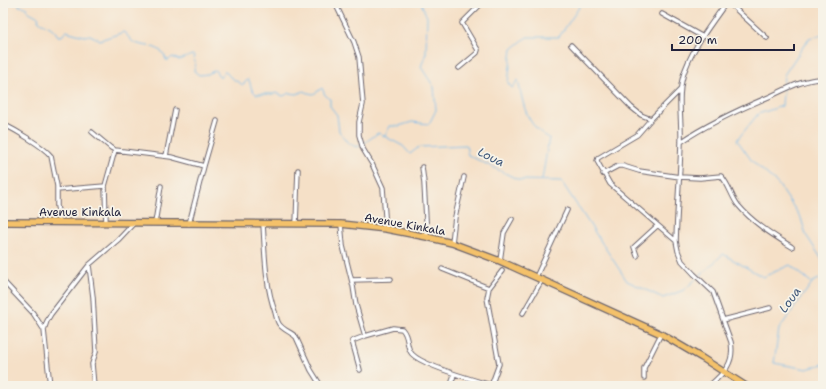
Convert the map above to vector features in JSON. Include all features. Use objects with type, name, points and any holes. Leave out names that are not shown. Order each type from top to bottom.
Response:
[{"type":"main road","name":"Avenue Kinkala","points":[[3,222],[341,224],[386,229],[427,237],[452,243],[500,261],[661,334],[746,386]]},
{"type":"street","points":[[335,3],[354,42],[359,57],[363,104],[359,122],[361,143],[383,188],[386,229]]},
{"type":"street","points":[[460,68],[477,53],[478,50],[462,23],[482,3]]},
{"type":"street","points":[[709,386],[724,372],[733,356],[733,350],[713,292],[682,261],[678,251],[676,240],[677,193],[680,177],[681,142],[680,90],[688,63],[703,37],[728,3],[767,38]]},
{"type":"street","points":[[662,14],[703,37]]},
{"type":"street","points":[[571,45],[631,107],[641,115],[651,119]]},
{"type":"street","points":[[681,142],[704,127],[737,110],[807,80],[823,79]]},
{"type":"street","points":[[676,240],[657,226],[613,187],[603,174],[597,160],[637,135],[680,90]]},
{"type":"street","points":[[166,156],[175,110]]},
{"type":"street","points":[[190,224],[217,121]]},
{"type":"street","points":[[3,124],[34,142],[51,156],[57,190],[57,206],[60,222]]},
{"type":"street","points":[[92,132],[115,150],[166,156],[204,166]]},
{"type":"street","points":[[106,223],[106,186],[115,150]]},
{"type":"street","points":[[603,174],[618,166],[623,166],[639,171],[680,177],[700,178],[721,176],[737,204],[747,215],[761,227],[792,247]]},
{"type":"street","points":[[422,167],[427,237]]},
{"type":"street","points":[[296,224],[298,170]]},
{"type":"street","points":[[452,243],[455,218],[464,177]]},
{"type":"street","points":[[57,190],[106,186]]},
{"type":"street","points":[[155,223],[161,186]]},
{"type":"street","points":[[536,277],[567,210]]},
{"type":"street","points":[[500,261],[504,233],[512,218]]},
{"type":"street","points":[[50,386],[44,330],[47,321],[89,265],[118,240],[134,222]]},
{"type":"street","points":[[262,224],[267,281],[279,324],[296,337],[311,370],[321,386]]},
{"type":"street","points":[[341,224],[343,246],[352,280],[356,305],[365,336]]},
{"type":"street","points":[[637,256],[634,247],[657,226]]},
{"type":"street","points":[[89,265],[93,297],[96,352],[92,364],[94,386]]},
{"type":"street","points":[[442,269],[489,288]]},
{"type":"street","points":[[360,370],[352,341],[356,338],[393,328],[402,329],[406,334],[411,353],[416,358],[454,374],[491,386],[498,364],[491,316],[487,304],[489,288],[502,271]]},
{"type":"street","points":[[352,280],[391,280]]},
{"type":"street","points":[[523,313],[542,280]]},
{"type":"street","points":[[3,281],[33,313],[44,330]]},
{"type":"street","points":[[723,320],[770,308]]},
{"type":"street","points":[[644,378],[644,368],[661,334]]},
{"type":"street","points":[[451,386],[454,374]]},
{"type":"waterway","name":"Loua","points":[[19,3],[19,6],[26,7],[28,11],[39,18],[38,20],[51,27],[58,36],[62,36],[66,31],[84,36],[90,35],[100,40],[124,32],[135,43],[158,49],[164,55],[166,60],[169,60],[172,57],[179,60],[192,55],[194,56],[194,71],[199,75],[208,74],[215,70],[219,76],[222,76],[225,71],[230,77],[243,85],[247,80],[249,80],[252,90],[256,94],[276,93],[283,96],[290,93],[297,94],[304,91],[312,94],[322,88],[325,95],[330,99],[330,106],[337,115],[339,131],[347,142],[356,147],[360,146]]},
{"type":"waterway","points":[[385,136],[390,126],[399,126],[412,122],[429,124],[436,110],[434,87],[421,67],[426,53],[427,17],[421,3]]},
{"type":"waterway","points":[[542,180],[549,138],[541,133],[530,120],[524,106],[518,80],[512,88],[508,83],[512,49],[527,37],[559,37],[582,3]]},
{"type":"waterway","points":[[783,90],[784,75],[809,38],[823,35]]},
{"type":"waterway","points":[[783,93],[782,106],[758,114],[737,140],[752,161],[778,184],[801,218],[806,235],[823,261]]},
{"type":"waterway","name":"Loua","points":[[363,144],[378,133],[403,146],[410,154],[419,147],[466,145],[468,155],[519,180],[561,181],[627,281],[663,298],[684,290],[696,279]]},
{"type":"waterway","name":"Loua","points":[[699,277],[723,254],[763,277],[790,265],[812,283],[779,329],[774,363],[807,369],[823,364]]},
{"type":"waterway","points":[[813,282],[823,277]]}]
